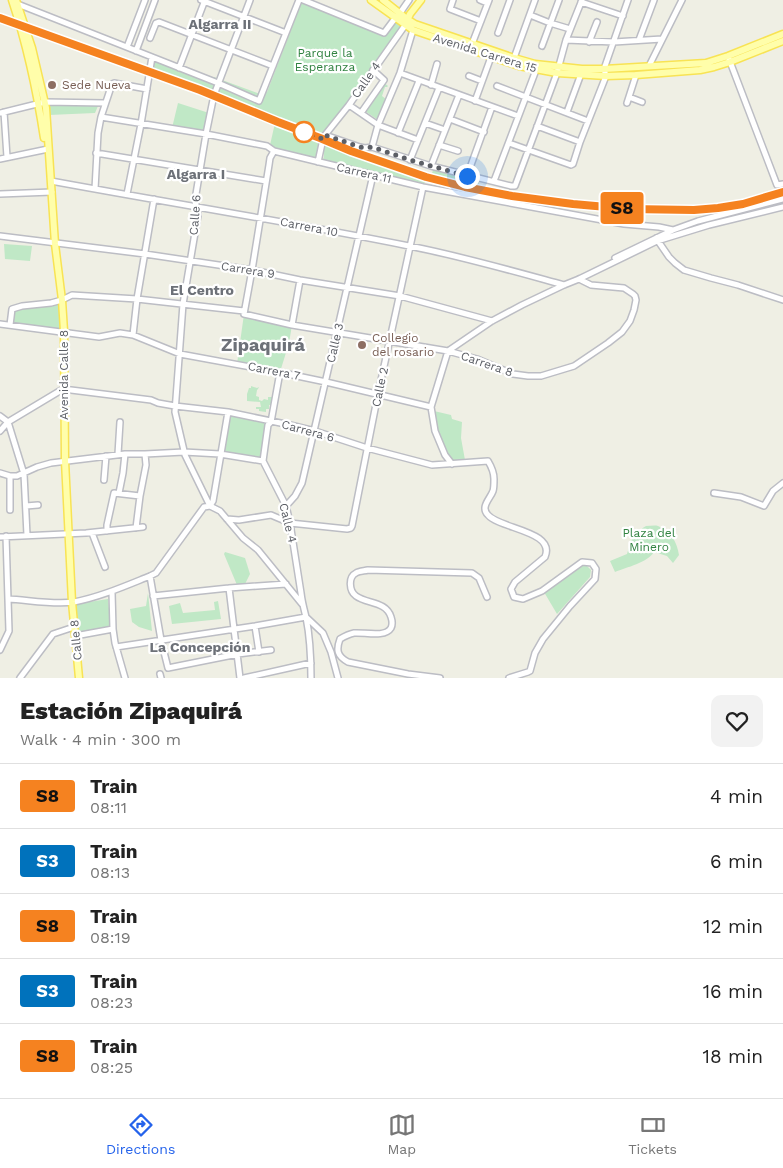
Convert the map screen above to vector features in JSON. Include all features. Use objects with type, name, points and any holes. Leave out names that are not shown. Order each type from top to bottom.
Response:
[{"type":"main road","name":"Avenida Carrera 15","points":[[372,0],[398,15]]},
{"type":"main road","name":"Avenida Carrera 15","points":[[383,0],[413,30],[491,57],[536,70],[582,69],[636,75],[700,70],[714,67],[783,34]]},
{"type":"main road","name":"Calle 4","points":[[406,22],[421,0]]},
{"type":"main road","name":"Avenida Calle 8","points":[[15,2],[42,102],[45,141],[48,149],[64,332],[65,461],[72,602]]},
{"type":"main road","name":"Avenida Carrera 15","points":[[406,22],[514,58],[581,74],[650,66],[706,63],[729,59],[783,41]]},
{"type":"main road","name":"Calle 8","points":[[72,602],[79,678]]},
{"type":"street","points":[[127,48],[146,0]]},
{"type":"street","points":[[136,51],[155,0]]},
{"type":"street","points":[[179,68],[203,0],[286,33]]},
{"type":"street","name":"Calle 6","points":[[250,0],[214,95],[206,134],[195,200],[198,215],[183,304],[175,412],[184,452],[210,506],[220,511],[243,538],[258,550],[302,604]]},
{"type":"street","points":[[15,2],[259,101],[299,0]]},
{"type":"street","points":[[303,0],[384,33],[409,0]]},
{"type":"street","points":[[453,0],[450,9],[480,20]]},
{"type":"street","points":[[472,44],[488,1],[480,0]]},
{"type":"street","points":[[498,33],[510,0]]},
{"type":"street","points":[[514,58],[536,0]]},
{"type":"street","points":[[542,46],[559,0]]},
{"type":"street","points":[[509,143],[571,165],[573,164],[628,0]]},
{"type":"street","points":[[639,40],[654,0]]},
{"type":"street","points":[[650,66],[682,0]]},
{"type":"street","points":[[325,135],[360,147],[372,147],[467,176],[515,186],[558,70],[566,40],[581,1],[623,16]]},
{"type":"street","points":[[530,15],[570,29]]},
{"type":"street","points":[[150,38],[158,22],[273,66]]},
{"type":"street","name":"Calle 4","points":[[318,162],[325,135],[406,22]]},
{"type":"street","points":[[589,42],[597,22]]},
{"type":"street","points":[[372,147],[378,125],[400,73],[413,30]]},
{"type":"street","points":[[566,40],[614,42],[662,39]]},
{"type":"street","points":[[127,194],[152,57]]},
{"type":"street","points":[[475,101],[491,57]]},
{"type":"street","points":[[729,59],[776,185],[783,184]]},
{"type":"street","points":[[431,85],[437,64]]},
{"type":"street","points":[[360,113],[384,80],[373,70]]},
{"type":"street","points":[[494,181],[536,70]]},
{"type":"street","points":[[400,73],[518,116]]},
{"type":"street","points":[[567,112],[581,74]]},
{"type":"street","points":[[636,75],[628,100],[642,102]]},
{"type":"street","points":[[469,76],[482,81]]},
{"type":"street","points":[[398,133],[419,81]]},
{"type":"street","points":[[95,189],[98,133],[105,103],[113,83],[147,89]]},
{"type":"street","points":[[497,86],[588,121]]},
{"type":"street","points":[[410,160],[439,88]]},
{"type":"street","points":[[431,166],[458,95]]},
{"type":"street","points":[[7,157],[2,112],[42,102],[105,103]]},
{"type":"street","points":[[349,104],[378,125],[418,140]]},
{"type":"street","points":[[467,176],[492,107]]},
{"type":"street","name":"Carrera 11","points":[[101,117],[267,146],[274,151],[423,186],[624,224],[659,227],[673,233]]},
{"type":"street","points":[[450,119],[484,132]]},
{"type":"street","points":[[425,123],[445,130]]},
{"type":"street","points":[[537,126],[580,142]]},
{"type":"street","points":[[439,145],[458,151]]},
{"type":"street","points":[[0,159],[48,149]]},
{"type":"street","points":[[244,313],[270,158],[274,151]]},
{"type":"street","points":[[96,153],[266,181]]},
{"type":"street","name":"Calle 3","points":[[286,506],[295,496],[302,483],[373,175]]},
{"type":"street","name":"Carrera 10","points":[[51,181],[409,246],[565,284]]},
{"type":"street","name":"Calle 2","points":[[290,523],[347,529],[352,526],[389,341],[423,186]]},
{"type":"street","points":[[0,194],[52,192]]},
{"type":"street","points":[[452,464],[445,456],[435,430],[431,407],[448,351],[492,321],[522,305],[578,276],[660,238],[698,221],[783,199]]},
{"type":"street","points":[[133,335],[137,299],[154,200]]},
{"type":"street","points":[[673,233],[783,207]]},
{"type":"street","points":[[659,227],[662,230],[660,238],[669,257],[684,270],[783,300]]},
{"type":"street","name":"Carrera 9","points":[[0,236],[145,254],[252,270],[300,280],[400,296],[492,321]]},
{"type":"street","points":[[565,284],[579,279],[660,238]]},
{"type":"street","name":"Carrera 8","points":[[10,325],[12,309],[51,303],[72,295],[137,299],[244,313],[292,325],[448,351],[477,359],[513,374],[541,376],[574,366],[608,344],[622,332],[630,321],[636,300],[634,294],[624,288],[591,284],[579,279]]},
{"type":"street","points":[[292,325],[300,280]]},
{"type":"street","name":"Carrera 7","points":[[0,324],[99,337],[120,333],[133,335],[180,354],[280,372],[431,407]]},
{"type":"street","points":[[0,473],[17,476],[51,463],[118,454],[184,452],[220,454],[263,461],[268,426],[271,422],[280,372]]},
{"type":"street","points":[[0,431],[4,422],[63,389],[151,400],[175,406]]},
{"type":"street","name":"Carrera 6","points":[[175,406],[228,412],[315,431],[367,448],[432,465],[488,461],[494,479],[492,492],[485,504],[485,512],[489,517],[497,521],[541,538],[548,551],[546,556],[516,582],[512,590],[514,597],[523,599],[542,591],[582,562],[592,563],[596,569],[595,579],[545,632],[535,653],[530,671],[509,678]]},
{"type":"street","points":[[8,599],[72,602],[112,592],[156,573],[204,507],[210,506],[213,501],[228,412]]},
{"type":"street","points":[[0,416],[24,474],[27,535]]},
{"type":"street","points":[[118,454],[120,422]]},
{"type":"street","points":[[108,531],[107,525],[123,473],[125,454]]},
{"type":"street","points":[[136,528],[146,465],[145,454]]},
{"type":"street","points":[[104,480],[106,456]]},
{"type":"street","points":[[440,465],[445,456]]},
{"type":"street","name":"Calle 4","points":[[263,461],[286,506],[290,523],[302,604],[306,617],[311,678]]},
{"type":"street","points":[[10,476],[10,510]]},
{"type":"street","points":[[714,493],[741,497],[764,506],[773,491],[783,485]]},
{"type":"street","points":[[116,493],[140,496]]},
{"type":"street","points":[[26,506],[38,506]]},
{"type":"street","points":[[227,519],[239,520],[271,515],[290,523]]},
{"type":"street","points":[[0,537],[68,534],[143,527]]},
{"type":"street","points":[[92,532],[104,567]]},
{"type":"street","points":[[0,650],[9,631],[6,536]]},
{"type":"street","points":[[440,678],[408,674],[348,662],[342,658],[338,652],[340,638],[356,633],[386,633],[393,623],[386,609],[379,604],[356,596],[350,585],[352,578],[356,573],[368,570],[472,573],[479,578],[486,597]]},
{"type":"street","points":[[150,576],[168,668],[238,654],[272,650]]},
{"type":"street","points":[[154,596],[286,584]]},
{"type":"street","points":[[229,588],[242,678],[311,663]]},
{"type":"street","points":[[112,592],[113,629],[124,678]]},
{"type":"street","points":[[116,647],[306,617],[323,633],[331,652],[338,678]]},
{"type":"street","points":[[255,626],[259,652]]},
{"type":"street","points":[[20,678],[53,634],[74,627]]},
{"type":"street","points":[[75,636],[113,629]]},
{"type":"green space","name":"Parque la Esperanza","points":[[301,4],[385,34],[396,19],[401,24],[401,28],[323,136],[151,71],[156,61],[212,83],[214,77],[260,94],[261,90],[267,92]]},
{"type":"green space","points":[[383,82],[388,86],[385,87],[382,96],[386,99],[378,120],[365,111]]},
{"type":"green space","points":[[178,103],[209,113],[205,134],[172,128]]},
{"type":"green space","points":[[48,105],[98,106],[95,113],[49,115]]},
{"type":"green space","points":[[275,123],[320,140],[315,159],[273,149],[270,145]]},
{"type":"green space","points":[[324,143],[427,179],[424,184],[323,160]]},
{"type":"green space","points":[[433,170],[479,182],[478,188],[431,177]]},
{"type":"green space","points":[[4,244],[32,246],[30,261],[5,259]]},
{"type":"green space","points":[[61,302],[62,331],[12,324],[13,309]]},
{"type":"green space","points":[[244,314],[292,325],[289,343],[280,372],[237,364]]},
{"type":"green space","points":[[251,386],[259,387],[256,396],[259,397],[259,400],[268,400],[268,397],[275,397],[273,405],[269,405],[269,409],[266,409],[266,412],[256,409],[256,407],[261,407],[260,402],[247,401],[247,394]]},
{"type":"green space","points":[[434,411],[451,415],[452,419],[462,422],[461,438],[465,460],[453,462],[444,451],[437,432]]},
{"type":"green space","points":[[228,415],[269,422],[262,460],[221,453]]},
{"type":"green space","name":"Plaza del Minero","points":[[646,526],[663,528],[670,534],[675,541],[679,555],[673,563],[667,556],[654,552],[642,562],[615,572],[610,561],[627,554],[633,537]]},
{"type":"green space","points":[[225,552],[245,558],[250,574],[245,584],[237,585],[224,554]]},
{"type":"green space","points":[[582,566],[587,566],[591,570],[590,577],[557,614],[544,592]]},
{"type":"green space","points":[[148,593],[152,631],[139,627],[132,622],[130,609],[146,606]]},
{"type":"green space","points":[[108,599],[111,628],[78,634],[76,604]]},
{"type":"green space","points":[[218,601],[221,619],[172,624],[169,606],[180,603],[183,613],[215,610],[214,602]]},
{"type":"railway","points":[[0,18],[214,95],[278,123],[351,151],[426,177],[465,187],[512,196],[573,204],[629,209],[694,211],[743,203],[783,192]]},
{"type":"train","name":"S8","points":[[0,18],[172,79],[351,151],[426,177],[465,187],[559,203],[629,209],[694,210],[718,208],[743,204],[783,192]]},
{"type":"place","name":"Sede Nueva","points":[[52,85]]},
{"type":"place","name":"Collegio del rosario","points":[[362,345]]},
{"type":"district","name":"Algarra II","points":[[220,24]]},
{"type":"district","name":"Algarra I","points":[[196,174]]},
{"type":"district","name":"El Centro","points":[[202,290]]},
{"type":"district","name":"Zipaquirá","points":[[263,344]]},
{"type":"district","name":"La Concepción","points":[[200,647]]},
{"type":"route","points":[[304,132],[323,139],[325,135],[362,148],[372,147],[467,176]]}]
